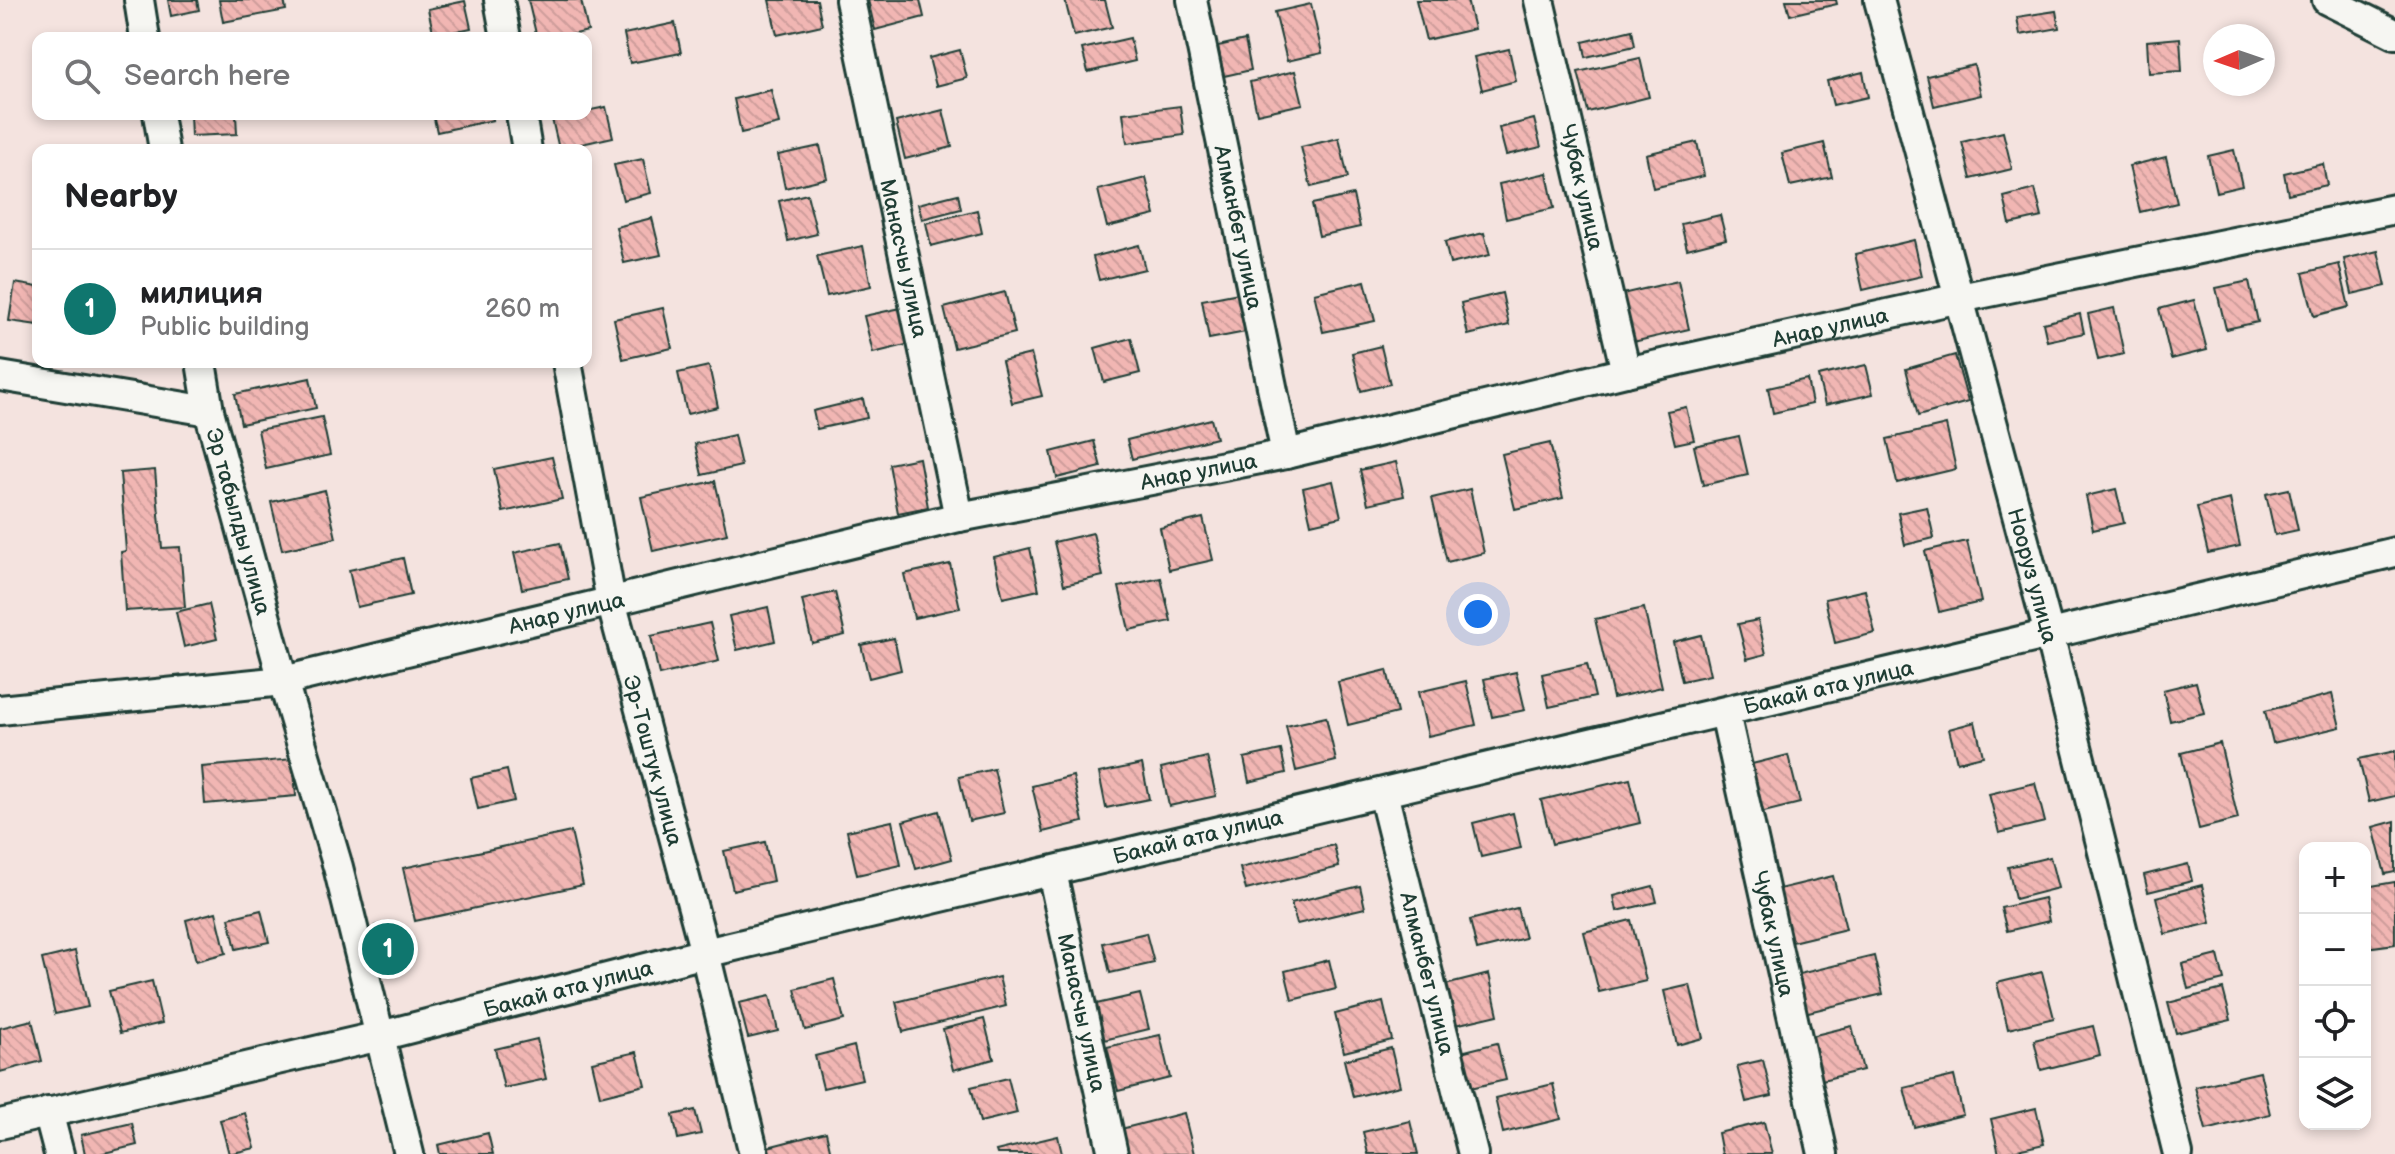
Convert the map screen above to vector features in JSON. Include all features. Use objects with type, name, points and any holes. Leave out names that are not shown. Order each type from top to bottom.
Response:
[{"type":"street","points":[[139,0],[144,32]]},
{"type":"street","points":[[499,0],[505,32]]},
{"type":"street","name":"Манасчы улица","points":[[850,0],[959,517]]},
{"type":"street","name":"Алманбет улица","points":[[1192,0],[1286,454]]},
{"type":"street","name":"Чубак улица","points":[[1539,0],[1626,372]]},
{"type":"street","name":"Нооруз улица","points":[[1879,0],[2049,634],[2178,1154]]},
{"type":"street","points":[[2327,0],[2395,34]]},
{"type":"street","points":[[159,120],[163,144]]},
{"type":"street","points":[[522,120],[526,144]]},
{"type":"street","name":"Анар улица","points":[[0,710],[283,681],[959,517],[1286,454],[1626,372],[1960,298],[2395,209]]},
{"type":"street","name":"Эр табылды улица","points":[[202,368],[209,411],[338,867],[380,1036]]},
{"type":"street","name":"Эр-Тоштук улица","points":[[568,368],[611,601],[705,953],[754,1154]]},
{"type":"street","points":[[0,376],[209,411]]},
{"type":"street","name":"Бакай ата улица","points":[[0,1124],[380,1036],[705,953],[2395,552]]},
{"type":"street","name":"Чубак улица","points":[[1725,713],[1823,1154]]},
{"type":"street","name":"Алманбет улица","points":[[1383,793],[1473,1154]]},
{"type":"street","name":"Манасчы улица","points":[[1052,872],[1113,1154]]},
{"type":"street","points":[[380,1036],[409,1154]]},
{"type":"street","points":[[48,1112],[59,1154]]},
{"type":"building","points":[[168,0],[197,0],[199,10],[171,16]]},
{"type":"building","points":[[219,0],[284,0],[286,10],[223,22]]},
{"type":"building","points":[[528,0],[581,0],[588,31],[536,32]]},
{"type":"building","points":[[769,0],[817,0],[822,25],[777,35]]},
{"type":"building","points":[[868,0],[920,0],[924,17],[875,30]]},
{"type":"building","points":[[1065,0],[1105,0],[1112,27],[1074,36]]},
{"type":"building","points":[[1416,0],[1467,0],[1474,29],[1426,40]]},
{"type":"building","points":[[1786,0],[1836,0],[1837,4],[1790,15]]},
{"type":"building","points":[[465,1],[471,28],[433,32],[428,9]]},
{"type":"building","points":[[1311,4],[1322,53],[1287,61],[1275,12]]},
{"type":"building","points":[[2056,11],[2059,28],[2020,35],[2017,17]]},
{"type":"building","points":[[675,23],[681,53],[630,63],[624,34]]},
{"type":"building","points":[[1632,30],[1635,46],[1586,57],[1583,42]]},
{"type":"building","points":[[1130,38],[1135,61],[1088,72],[1082,49]]},
{"type":"building","points":[[2180,38],[2182,71],[2149,73],[2147,41]]},
{"type":"building","points":[[1245,40],[1251,70],[1224,76],[1218,46]]},
{"type":"building","points":[[1509,49],[1516,81],[1482,90],[1474,57]]},
{"type":"building","points":[[960,50],[967,78],[936,86],[929,58]]},
{"type":"building","points":[[1640,58],[1649,97],[1588,112],[1578,72]]},
{"type":"building","points":[[1974,65],[1981,95],[1934,106],[1927,76]]},
{"type":"building","points":[[1295,71],[1303,104],[1257,114],[1250,82]]},
{"type":"building","points":[[1863,72],[1868,97],[1833,105],[1827,81]]},
{"type":"building","points":[[771,90],[779,124],[741,133],[734,99]]},
{"type":"building","points":[[1180,106],[1184,135],[1127,143],[1123,113]]},
{"type":"building","points":[[606,107],[613,137],[582,144],[558,144],[552,120],[592,120],[592,110]]},
{"type":"building","points":[[943,110],[952,147],[905,159],[896,122]]},
{"type":"building","points":[[1534,119],[1541,147],[1506,155],[1499,128]]},
{"type":"building","points":[[190,120],[236,120],[237,134],[191,136]]},
{"type":"building","points":[[434,120],[493,120],[437,132]]},
{"type":"building","points":[[2003,132],[2012,169],[1971,179],[1962,142]]},
{"type":"building","points":[[1339,138],[1348,178],[1311,187],[1301,147]]},
{"type":"building","points":[[1697,142],[1704,176],[1653,188],[1646,154]]},
{"type":"building","points":[[1824,143],[1832,177],[1790,186],[1782,153]]},
{"type":"building","points":[[820,146],[827,178],[785,188],[778,155]]},
{"type":"building","points":[[2234,150],[2242,186],[2216,192],[2208,156]]},
{"type":"building","points":[[2166,157],[2177,203],[2140,212],[2129,166]]},
{"type":"building","points":[[643,159],[651,193],[623,200],[614,165]]},
{"type":"building","points":[[2323,164],[2327,185],[2288,194],[2284,173]]},
{"type":"building","points":[[1547,173],[1554,208],[1506,219],[1499,184]]},
{"type":"building","points":[[1146,178],[1155,215],[1107,227],[1098,190]]},
{"type":"building","points":[[2035,189],[2042,217],[2010,224],[2004,197]]},
{"type":"building","points":[[807,194],[817,234],[788,241],[779,201]]},
{"type":"building","points":[[958,194],[961,209],[922,219],[918,204]]},
{"type":"building","points":[[1353,195],[1360,227],[1319,236],[1312,204]]},
{"type":"building","points":[[977,210],[982,233],[931,246],[926,223]]},
{"type":"building","points":[[1720,215],[1726,239],[1687,249],[1681,224]]},
{"type":"building","points":[[652,218],[661,255],[624,263],[616,227]]},
{"type":"building","points":[[1484,233],[1490,255],[1450,264],[1445,242]]},
{"type":"building","points":[[1914,240],[1922,276],[1863,290],[1855,254]]},
{"type":"building","points":[[1139,245],[1145,269],[1099,280],[1093,257]]},
{"type":"building","points":[[863,246],[871,286],[827,296],[817,256]]},
{"type":"building","points":[[2378,251],[2386,286],[2352,294],[2344,259]]},
{"type":"building","points":[[2339,264],[2349,307],[2314,316],[2303,273]]},
{"type":"building","points":[[1365,281],[1375,321],[1323,332],[1314,293]]},
{"type":"building","points":[[1678,281],[1689,329],[1633,342],[1622,294]]},
{"type":"building","points":[[2249,281],[2258,322],[2226,329],[2216,288]]},
{"type":"building","points":[[15,283],[32,286],[32,324],[9,321]]},
{"type":"building","points":[[1005,292],[1015,333],[954,348],[944,308]]},
{"type":"building","points":[[1239,293],[1246,332],[1209,339],[1202,300]]},
{"type":"building","points":[[1502,293],[1509,325],[1468,335],[1461,303]]},
{"type":"building","points":[[2194,300],[2207,350],[2171,359],[2159,309]]},
{"type":"building","points":[[663,308],[672,348],[623,359],[614,319]]},
{"type":"building","points":[[901,308],[910,344],[873,353],[864,316]]},
{"type":"building","points":[[2114,308],[2124,354],[2098,360],[2088,314]]},
{"type":"building","points":[[2080,314],[2084,333],[2047,341],[2043,323]]},
{"type":"building","points":[[1131,338],[1140,373],[1104,382],[1095,348]]},
{"type":"building","points":[[1381,346],[1390,384],[1361,391],[1352,353]]},
{"type":"building","points":[[1031,354],[1042,396],[1012,403],[1002,361]]},
{"type":"building","points":[[1955,355],[1968,402],[1918,416],[1906,369]]},
{"type":"building","points":[[1866,365],[1873,394],[1825,405],[1818,376]]},
{"type":"building","points":[[709,366],[718,407],[687,414],[678,373]]},
{"type":"building","points":[[310,378],[316,408],[241,424],[235,394]]},
{"type":"building","points":[[1807,379],[1812,404],[1773,413],[1768,388]]},
{"type":"building","points":[[863,399],[867,418],[817,429],[813,411]]},
{"type":"building","points":[[1686,407],[1694,440],[1675,444],[1667,411]]},
{"type":"building","points":[[322,417],[330,455],[266,469],[258,430]]},
{"type":"building","points":[[1211,419],[1216,438],[1132,459],[1127,440]]},
{"type":"building","points":[[1946,425],[1956,469],[1897,483],[1887,439]]},
{"type":"building","points":[[734,435],[741,466],[702,475],[695,444]]},
{"type":"building","points":[[1739,436],[1748,475],[1703,485],[1694,446]]},
{"type":"building","points":[[1094,441],[1101,467],[1057,478],[1051,452]]},
{"type":"building","points":[[1550,443],[1563,498],[1515,509],[1502,454]]},
{"type":"building","points":[[552,457],[562,499],[503,512],[494,469]]},
{"type":"building","points":[[919,458],[928,507],[898,513],[889,464]]},
{"type":"building","points":[[1396,462],[1404,496],[1368,504],[1360,470]]},
{"type":"building","points":[[155,470],[162,548],[180,547],[185,607],[125,611],[121,552],[126,551],[120,473]]},
{"type":"building","points":[[715,481],[727,534],[653,551],[641,497]]},
{"type":"building","points":[[1333,481],[1341,517],[1311,524],[1303,488]]},
{"type":"building","points":[[1470,489],[1484,553],[1447,562],[1432,498]]},
{"type":"building","points":[[2116,489],[2124,523],[2093,530],[2086,496]]},
{"type":"building","points":[[2289,489],[2298,530],[2275,535],[2266,494]]},
{"type":"building","points":[[325,490],[336,538],[282,550],[271,502]]},
{"type":"building","points":[[2230,499],[2240,546],[2208,553],[2197,507]]},
{"type":"building","points":[[1927,507],[1934,538],[1905,545],[1898,513]]},
{"type":"building","points":[[1203,518],[1213,560],[1169,570],[1160,528]]},
{"type":"building","points":[[1093,533],[1103,576],[1064,585],[1054,542]]},
{"type":"building","points":[[1967,541],[1981,602],[1939,612],[1925,551]]},
{"type":"building","points":[[560,543],[568,579],[522,589],[514,553]]},
{"type":"building","points":[[1030,548],[1039,590],[1003,598],[994,557]]},
{"type":"building","points":[[403,558],[411,595],[357,607],[349,570]]},
{"type":"building","points":[[950,564],[960,608],[914,618],[904,574]]},
{"type":"building","points":[[1161,578],[1171,621],[1129,630],[1119,587]]},
{"type":"building","points":[[1865,590],[1875,633],[1835,643],[1825,599]]},
{"type":"building","points":[[835,592],[845,635],[812,643],[802,600]]},
{"type":"building","points":[[209,604],[217,639],[184,647],[176,612]]},
{"type":"building","points":[[768,607],[775,641],[737,650],[729,616]]},
{"type":"building","points":[[1644,608],[1662,687],[1613,698],[1595,619]]},
{"type":"building","points":[[1758,620],[1766,654],[1747,659],[1738,624]]},
{"type":"building","points":[[710,623],[719,661],[659,675],[651,636]]},
{"type":"building","points":[[1701,635],[1710,675],[1682,681],[1673,642]]},
{"type":"building","points":[[894,638],[901,670],[869,678],[861,645]]},
{"type":"building","points":[[1587,664],[1595,697],[1549,707],[1542,674]]},
{"type":"building","points":[[1387,670],[1397,713],[1348,725],[1338,682]]},
{"type":"building","points":[[1516,672],[1525,710],[1492,717],[1484,679]]},
{"type":"building","points":[[1466,681],[1476,725],[1428,736],[1418,692]]},
{"type":"building","points":[[2196,682],[2204,713],[2170,721],[2163,690]]},
{"type":"building","points":[[2332,694],[2340,727],[2273,743],[2265,711]]},
{"type":"building","points":[[1326,717],[1336,761],[1296,771],[1286,726]]},
{"type":"building","points":[[1975,722],[1983,756],[1957,762],[1949,729]]},
{"type":"building","points":[[2220,743],[2238,819],[2199,829],[2181,753]]},
{"type":"building","points":[[1281,750],[1286,773],[1249,782],[1244,758]]},
{"type":"building","points":[[2395,751],[2395,796],[2369,802],[2359,759]]},
{"type":"building","points":[[1788,755],[1800,803],[1756,814],[1744,766]]},
{"type":"building","points":[[1207,757],[1216,796],[1169,806],[1161,768]]},
{"type":"building","points":[[293,759],[296,796],[205,804],[202,767]]},
{"type":"building","points":[[1142,764],[1149,799],[1106,808],[1099,773]]},
{"type":"building","points":[[994,769],[1004,813],[969,821],[959,777]]},
{"type":"building","points":[[507,770],[514,801],[478,809],[471,778]]},
{"type":"building","points":[[1073,776],[1083,822],[1043,832],[1032,786]]},
{"type":"building","points":[[1630,779],[1640,823],[1552,844],[1541,800]]},
{"type":"building","points":[[2035,783],[2045,822],[1999,833],[1989,794]]},
{"type":"building","points":[[939,811],[952,859],[916,869],[903,821]]},
{"type":"building","points":[[1513,813],[1521,848],[1481,857],[1473,823]]},
{"type":"building","points":[[892,821],[901,865],[857,875],[847,831]]},
{"type":"building","points":[[2395,821],[2395,872],[2385,874],[2373,827]]},
{"type":"building","points":[[571,832],[583,885],[415,921],[403,868]]},
{"type":"building","points":[[765,842],[773,881],[733,890],[724,851]]},
{"type":"building","points":[[1334,845],[1339,867],[1246,890],[1240,868]]},
{"type":"building","points":[[2050,857],[2058,888],[2015,899],[2008,867]]},
{"type":"building","points":[[2188,864],[2192,881],[2148,892],[2144,875]]},
{"type":"building","points":[[1833,876],[1846,929],[1792,942],[1779,889]]},
{"type":"building","points":[[2395,882],[2395,944],[2371,947],[2371,886]]},
{"type":"building","points":[[2202,885],[2211,923],[2165,934],[2156,897]]},
{"type":"building","points":[[1360,886],[1365,908],[1297,924],[1291,903]]},
{"type":"building","points":[[1653,886],[1657,902],[1617,911],[1614,896]]},
{"type":"building","points":[[2044,898],[2049,921],[2007,931],[2001,908]]},
{"type":"building","points":[[1517,908],[1525,938],[1477,950],[1470,920]]},
{"type":"building","points":[[261,910],[269,942],[236,949],[229,918]]},
{"type":"building","points":[[216,912],[226,953],[196,961],[186,920]]},
{"type":"building","points":[[1631,920],[1646,981],[1599,992],[1584,932]]},
{"type":"building","points":[[389,922],[402,972],[388,976],[375,926]]},
{"type":"building","points":[[1146,933],[1154,963],[1110,973],[1103,943]]},
{"type":"building","points":[[75,951],[88,1007],[55,1014],[42,959]]},
{"type":"building","points":[[2218,955],[2224,980],[2188,989],[2182,964]]},
{"type":"building","points":[[1874,956],[1883,994],[1800,1014],[1791,976]]},
{"type":"building","points":[[1329,960],[1336,989],[1292,1000],[1285,971]]},
{"type":"building","points":[[2042,972],[2054,1018],[2008,1029],[1997,983]]},
{"type":"building","points":[[1489,974],[1498,1015],[1455,1025],[1445,985]]},
{"type":"building","points":[[999,977],[1006,1006],[903,1032],[896,1002]]},
{"type":"building","points":[[834,979],[844,1020],[805,1030],[795,989]]},
{"type":"building","points":[[152,981],[162,1023],[120,1033],[109,991]]},
{"type":"building","points":[[1690,985],[1703,1038],[1677,1045],[1664,991]]},
{"type":"building","points":[[2223,989],[2231,1020],[2176,1033],[2168,1003]]},
{"type":"building","points":[[1140,994],[1149,1029],[1100,1041],[1092,1005]]},
{"type":"building","points":[[770,996],[778,1031],[748,1038],[739,1003]]},
{"type":"building","points":[[1383,1002],[1392,1040],[1344,1052],[1335,1014]]},
{"type":"building","points":[[984,1019],[994,1059],[953,1070],[943,1029]]},
{"type":"building","points":[[32,1020],[42,1061],[0,1072],[0,1028]]},
{"type":"building","points":[[1852,1026],[1863,1070],[1818,1081],[1807,1037]]},
{"type":"building","points":[[2093,1026],[2100,1055],[2041,1070],[2034,1040]]},
{"type":"building","points":[[1160,1035],[1170,1078],[1118,1091],[1107,1047]]},
{"type":"building","points":[[537,1039],[546,1079],[504,1088],[495,1049]]},
{"type":"building","points":[[1497,1043],[1506,1080],[1466,1089],[1457,1053]]},
{"type":"building","points":[[854,1046],[862,1079],[823,1088],[815,1056]]},
{"type":"building","points":[[1391,1048],[1400,1086],[1353,1097],[1344,1060]]},
{"type":"building","points":[[637,1052],[645,1085],[600,1096],[592,1062]]},
{"type":"building","points":[[1763,1060],[1772,1096],[1746,1102],[1737,1066]]},
{"type":"building","points":[[2260,1072],[2270,1114],[2206,1130],[2195,1087]]},
{"type":"building","points":[[1954,1076],[1963,1115],[1914,1127],[1904,1088]]},
{"type":"building","points":[[1008,1078],[1017,1113],[980,1122],[971,1087]]},
{"type":"building","points":[[1553,1084],[1561,1119],[1503,1133],[1495,1098]]},
{"type":"building","points":[[2036,1108],[2044,1144],[1999,1154],[1991,1119]]},
{"type":"building","points":[[695,1110],[701,1134],[678,1139],[673,1115]]},
{"type":"building","points":[[245,1113],[255,1148],[229,1154],[220,1120]]},
{"type":"building","points":[[1184,1113],[1194,1154],[1127,1154],[1121,1129]]},
{"type":"building","points":[[1410,1121],[1418,1154],[1368,1154],[1363,1132]]},
{"type":"building","points":[[1764,1122],[1772,1154],[1722,1154],[1718,1133]]},
{"type":"building","points":[[132,1123],[137,1145],[100,1154],[85,1154],[81,1135]]},
{"type":"building","points":[[826,1132],[831,1154],[766,1154],[764,1148]]},
{"type":"building","points":[[488,1133],[493,1154],[440,1154],[438,1145]]},
{"type":"building","points":[[1058,1136],[1062,1154],[997,1154],[996,1151]]},
{"type":"place","name":"милиция","points":[[388,949]]}]
